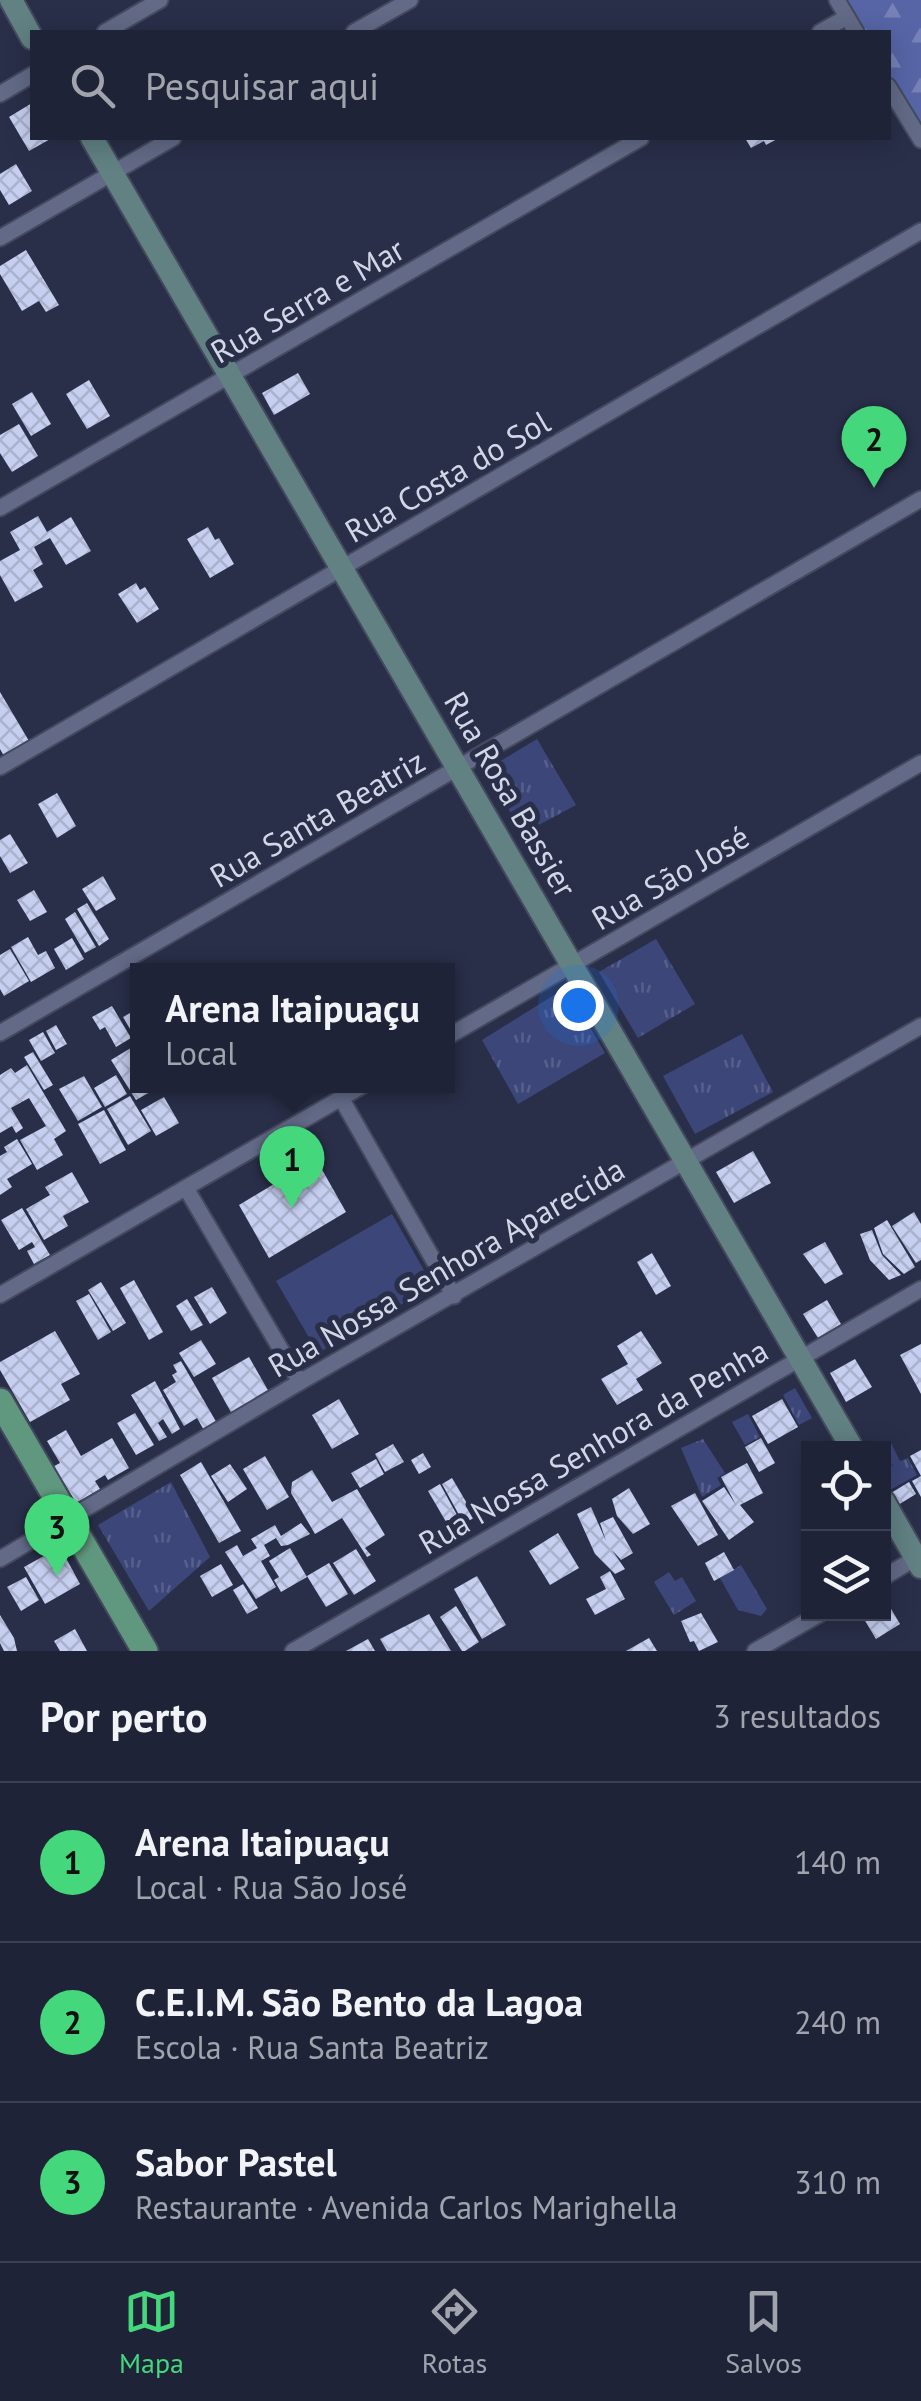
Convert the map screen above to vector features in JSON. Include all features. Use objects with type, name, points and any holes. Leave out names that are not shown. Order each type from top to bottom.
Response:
[{"type":"main road","points":[[0,1400],[146,1651]]},
{"type":"street","points":[[11,0],[30,34]]},
{"type":"street","points":[[108,30],[160,0]]},
{"type":"street","points":[[358,30],[410,0]]},
{"type":"street","points":[[837,0],[855,30]]},
{"type":"street","points":[[824,30],[847,17]]},
{"type":"street","points":[[0,94],[30,77]]},
{"type":"street","points":[[891,91],[921,140]]},
{"type":"street","name":"Rua Rosa Bassier","points":[[93,140],[848,1441]]},
{"type":"street","points":[[0,238],[170,140]]},
{"type":"street","name":"Rua Serra e Mar","points":[[0,508],[637,140]]},
{"type":"street","name":"Rua Costa do Sol","points":[[0,767],[921,231]]},
{"type":"street","name":"Rua Santa Beatriz","points":[[0,1033],[921,499]]},
{"type":"street","name":"Rua São José","points":[[455,1032],[921,763]]},
{"type":"street","name":"Rua Nossa Senhora Aparecida","points":[[0,1560],[300,1382],[921,1026]]},
{"type":"street","points":[[0,1295],[349,1093]]},
{"type":"street","points":[[340,1098],[454,1296]]},
{"type":"street","points":[[186,1188],[300,1382]]},
{"type":"street","name":"Rua Nossa Senhora da Penha","points":[[293,1651],[921,1289]]},
{"type":"street","points":[[891,1514],[919,1560],[891,1574]]},
{"type":"street","points":[[755,1651],[808,1621]]},
{"type":"green space","points":[[839,0],[921,0],[921,135],[891,85],[891,30],[858,30]]},
{"type":"green space","points":[[537,739],[576,805],[522,834],[487,769]]},
{"type":"green space","points":[[656,939],[695,1004],[638,1038],[599,972]]},
{"type":"green space","points":[[567,987],[605,1053],[518,1104],[482,1040]]},
{"type":"green space","points":[[742,1034],[773,1092],[695,1134],[663,1076]]},
{"type":"green space","points":[[392,1214],[433,1286],[318,1353],[276,1281]]},
{"type":"green space","points":[[795,1388],[812,1418],[799,1425],[783,1395]]},
{"type":"green space","points":[[748,1414],[760,1437],[745,1445],[732,1422]]},
{"type":"green space","points":[[703,1439],[725,1473],[717,1478],[721,1485],[702,1497],[681,1448]]},
{"type":"green space","points":[[891,1443],[900,1461],[908,1458],[917,1475],[891,1489],[891,1466],[896,1463],[891,1466]]},
{"type":"green space","points":[[171,1482],[210,1557],[149,1611],[98,1525]]},
{"type":"green space","points":[[741,1565],[767,1609],[761,1616],[738,1610],[720,1578]]},
{"type":"green space","points":[[669,1572],[675,1581],[682,1577],[696,1601],[674,1615],[654,1582]]},
{"type":"building","points":[[30,104],[30,140],[48,140],[29,151],[9,117]]},
{"type":"building","points":[[746,140],[775,140],[766,145],[764,141],[751,148]]},
{"type":"building","points":[[16,164],[32,191],[9,205],[0,190],[0,174]]},
{"type":"building","points":[[26,250],[59,305],[46,312],[39,301],[22,311],[0,274],[0,266]]},
{"type":"building","points":[[298,373],[310,394],[274,415],[262,393]]},
{"type":"building","points":[[89,380],[110,416],[87,429],[66,394]]},
{"type":"building","points":[[32,392],[51,424],[31,436],[12,404]]},
{"type":"building","points":[[19,424],[38,456],[12,472],[0,453],[0,435]]},
{"type":"building","points":[[38,516],[47,532],[71,517],[91,551],[66,565],[50,538],[34,547],[43,564],[33,570],[43,587],[15,602],[0,575],[0,561],[20,550],[10,532]]},
{"type":"building","points":[[208,527],[234,564],[210,578],[187,539]]},
{"type":"building","points":[[136,583],[140,590],[145,587],[159,609],[137,623],[118,594]]},
{"type":"building","points":[[0,692],[29,741],[4,756],[0,749]]},
{"type":"building","points":[[57,793],[76,826],[57,838],[38,804]]},
{"type":"building","points":[[10,834],[28,863],[10,873],[0,856],[0,840]]},
{"type":"building","points":[[103,876],[116,899],[96,911],[82,889]]},
{"type":"building","points":[[34,890],[47,912],[30,921],[17,900]]},
{"type":"building","points":[[87,903],[109,939],[99,946],[77,909]]},
{"type":"building","points":[[75,912],[96,947],[85,953],[65,919]]},
{"type":"building","points":[[28,937],[38,955],[46,951],[55,968],[31,982],[11,947]]},
{"type":"building","points":[[72,938],[84,959],[66,970],[54,949]]},
{"type":"building","points":[[10,949],[29,981],[4,996],[0,989],[0,955]]},
{"type":"building","points":[[112,1006],[130,1039],[116,1047],[105,1027],[100,1030],[92,1017]]},
{"type":"building","points":[[56,1025],[67,1044],[56,1050],[46,1031]]},
{"type":"building","points":[[43,1032],[55,1053],[41,1061],[29,1040]]},
{"type":"building","points":[[130,1048],[130,1090],[111,1060]]},
{"type":"building","points":[[33,1052],[53,1085],[44,1090],[24,1057]]},
{"type":"building","points":[[27,1065],[66,1131],[54,1139],[63,1155],[37,1170],[20,1140],[46,1126],[29,1098],[11,1108],[23,1128],[16,1133],[12,1126],[0,1133],[0,1075],[11,1068],[15,1073]]},
{"type":"building","points":[[116,1075],[127,1094],[105,1107],[94,1088]]},
{"type":"building","points":[[84,1076],[102,1107],[78,1121],[59,1089]]},
{"type":"building","points":[[130,1096],[151,1131],[128,1145],[107,1109]]},
{"type":"building","points":[[164,1097],[179,1123],[156,1136],[141,1110]]},
{"type":"building","points":[[104,1110],[126,1150],[100,1164],[78,1124]]},
{"type":"building","points":[[17,1139],[32,1164],[7,1179],[12,1187],[0,1195],[0,1156],[7,1152],[4,1147]]},
{"type":"building","points":[[753,1151],[771,1183],[734,1203],[716,1172]]},
{"type":"building","points":[[316,1159],[346,1212],[269,1258],[239,1205]]},
{"type":"building","points":[[72,1172],[89,1202],[63,1216],[68,1226],[44,1240],[26,1209],[50,1195],[45,1187]]},
{"type":"building","points":[[22,1208],[50,1255],[34,1264],[27,1251],[35,1247],[32,1242],[19,1250],[1,1220]]},
{"type":"building","points":[[914,1212],[921,1224],[921,1260],[916,1263],[892,1226]]},
{"type":"building","points":[[887,1220],[915,1267],[904,1274],[883,1254],[874,1228]]},
{"type":"building","points":[[872,1230],[882,1255],[901,1275],[889,1280],[870,1260],[860,1234]]},
{"type":"building","points":[[825,1242],[843,1274],[825,1284],[803,1254]]},
{"type":"building","points":[[652,1253],[671,1286],[656,1295],[637,1262]]},
{"type":"building","points":[[134,1280],[163,1332],[149,1340],[120,1288]]},
{"type":"building","points":[[101,1282],[126,1323],[113,1331],[88,1290]]},
{"type":"building","points":[[212,1287],[227,1313],[210,1324],[194,1297]]},
{"type":"building","points":[[89,1294],[111,1332],[98,1340],[76,1301]]},
{"type":"building","points":[[187,1299],[203,1325],[191,1331],[176,1306]]},
{"type":"building","points":[[827,1300],[841,1324],[818,1338],[803,1314]]},
{"type":"building","points":[[55,1331],[80,1374],[61,1384],[70,1400],[30,1422],[0,1370],[0,1362]]},
{"type":"building","points":[[641,1331],[662,1363],[636,1379],[643,1390],[617,1405],[601,1379],[628,1364],[617,1346]]},
{"type":"building","points":[[201,1340],[216,1364],[194,1377],[179,1353]]},
{"type":"building","points":[[921,1344],[921,1394],[900,1355]]},
{"type":"building","points":[[249,1357],[269,1392],[232,1414],[212,1378]]},
{"type":"building","points":[[855,1359],[872,1387],[846,1402],[830,1373]]},
{"type":"building","points":[[181,1361],[218,1425],[205,1432],[197,1418],[184,1426],[163,1390],[176,1382],[173,1365]]},
{"type":"building","points":[[155,1381],[180,1429],[172,1434],[163,1419],[158,1423],[167,1437],[159,1441],[131,1395]]},
{"type":"building","points":[[339,1399],[359,1434],[332,1449],[312,1415]]},
{"type":"building","points":[[782,1399],[798,1427],[768,1444],[752,1416]]},
{"type":"building","points":[[135,1413],[154,1445],[136,1455],[117,1423]]},
{"type":"building","points":[[66,1430],[81,1456],[112,1438],[129,1468],[108,1480],[105,1475],[95,1481],[100,1489],[76,1503],[54,1466],[60,1463],[47,1441]]},
{"type":"building","points":[[761,1438],[775,1463],[759,1472],[745,1447]]},
{"type":"building","points":[[393,1444],[404,1462],[385,1472],[375,1454]]},
{"type":"building","points":[[921,1450],[921,1476],[910,1456]]},
{"type":"building","points":[[423,1453],[431,1467],[419,1474],[411,1460]]},
{"type":"building","points":[[265,1456],[289,1497],[267,1510],[243,1469]]},
{"type":"building","points":[[376,1459],[384,1474],[360,1488],[351,1473]]},
{"type":"building","points":[[201,1462],[241,1531],[219,1543],[180,1475]]},
{"type":"building","points":[[747,1463],[763,1493],[740,1505],[754,1522],[729,1540],[702,1501],[724,1487],[736,1505],[721,1477]]},
{"type":"building","points":[[230,1464],[247,1489],[228,1502],[211,1476]]},
{"type":"building","points":[[312,1470],[332,1502],[357,1489],[385,1535],[365,1548],[371,1555],[367,1557],[342,1518],[315,1534],[291,1493],[292,1482]]},
{"type":"building","points":[[921,1476],[921,1497],[912,1481]]},
{"type":"building","points":[[452,1478],[475,1517],[464,1524],[442,1484]]},
{"type":"building","points":[[909,1482],[916,1494],[898,1505],[891,1493]]},
{"type":"building","points":[[440,1484],[463,1526],[452,1532],[428,1491]]},
{"type":"building","points":[[629,1488],[650,1524],[633,1534],[617,1516],[612,1499]]},
{"type":"building","points":[[695,1493],[718,1535],[698,1546],[671,1506]]},
{"type":"building","points":[[591,1507],[606,1541],[600,1523],[613,1517],[633,1553],[621,1560],[612,1550],[625,1569],[615,1574],[595,1554],[577,1514]]},
{"type":"building","points":[[301,1523],[310,1534],[288,1545],[281,1546],[276,1538],[264,1545],[270,1556],[261,1561],[276,1587],[256,1599],[225,1552],[237,1545],[243,1556],[257,1548],[251,1539],[275,1525],[281,1536]]},
{"type":"building","points":[[558,1533],[579,1568],[550,1585],[529,1551]]},
{"type":"building","points":[[60,1547],[80,1584],[45,1604],[24,1567]]},
{"type":"building","points":[[290,1548],[307,1577],[281,1592],[274,1580],[279,1577],[269,1561]]},
{"type":"building","points":[[356,1549],[376,1581],[354,1595],[333,1563]]},
{"type":"building","points":[[724,1552],[734,1570],[714,1581],[705,1563]]},
{"type":"building","points":[[329,1563],[348,1594],[326,1607],[307,1576]]},
{"type":"building","points":[[221,1564],[233,1585],[212,1597],[200,1576]]},
{"type":"building","points":[[610,1571],[625,1599],[595,1615],[586,1599],[606,1589],[600,1577]]},
{"type":"building","points":[[477,1576],[506,1625],[482,1639],[454,1589]]},
{"type":"building","points":[[26,1577],[39,1600],[21,1611],[7,1587]]},
{"type":"building","points":[[243,1584],[258,1608],[247,1614],[233,1590]]},
{"type":"building","points":[[456,1606],[479,1642],[465,1651],[440,1617]]},
{"type":"building","points":[[891,1609],[900,1624],[876,1639],[865,1621],[891,1621]]},
{"type":"building","points":[[701,1613],[718,1642],[699,1651],[694,1641],[690,1642],[681,1621]]},
{"type":"building","points":[[429,1614],[451,1651],[387,1651],[380,1639]]},
{"type":"building","points":[[0,1615],[17,1651],[4,1651],[0,1643]]},
{"type":"building","points":[[75,1629],[87,1651],[60,1651],[54,1641]]},
{"type":"building","points":[[649,1638],[657,1651],[626,1651]]},
{"type":"building","points":[[368,1639],[375,1651],[346,1651]]},
{"type":"place","name":"C.E.I.M. São Bento da Lagoa","points":[[874,488]]},
{"type":"place","name":"Arena Itaipuaçu","points":[[292,1208]]},
{"type":"place","name":"Sabor Pastel","points":[[57,1576]]}]
